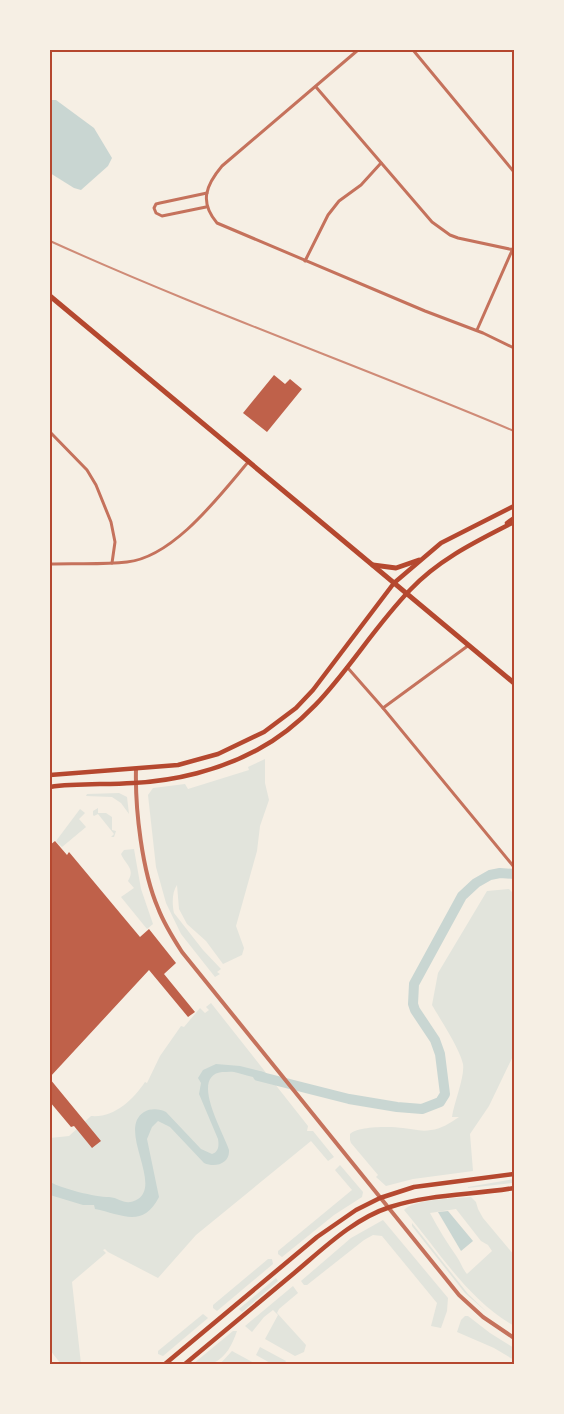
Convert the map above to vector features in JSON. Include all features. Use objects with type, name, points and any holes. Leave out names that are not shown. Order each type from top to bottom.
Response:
[{"type":"main road","points":[[50,296],[514,683]]},
{"type":"main road","points":[[50,775],[178,765],[218,754],[264,732],[296,708],[313,690],[394,583],[419,560],[441,543],[514,506]]},
{"type":"main road","points":[[500,529],[514,518]]},
{"type":"main road","points":[[50,787],[135,783],[188,776],[223,765],[257,750],[307,715],[407,593],[428,572],[449,557],[514,522]]},
{"type":"main road","points":[[372,564],[396,568],[419,560]]},
{"type":"main road","points":[[264,732],[269,742]]},
{"type":"main road","points":[[165,1364],[317,1237],[350,1214],[380,1198],[414,1187],[514,1174]]},
{"type":"main road","points":[[185,1364],[356,1223],[388,1207],[429,1197],[514,1188]]},
{"type":"street","points":[[358,50],[222,166],[212,178],[207,193],[206,207],[217,223],[425,311],[477,330],[514,348]]},
{"type":"street","points":[[413,50],[514,172]]},
{"type":"street","points":[[316,87],[432,222],[442,230],[458,238],[513,248],[477,330]]},
{"type":"street","points":[[305,261],[328,215],[339,201],[361,185],[382,163]]},
{"type":"street","points":[[206,207],[162,216],[156,213],[154,208],[156,204],[207,193]]},
{"type":"street","points":[[50,432],[87,470],[96,486],[111,522],[115,542],[112,563]]},
{"type":"street","points":[[50,564],[129,562],[153,554],[172,542],[200,518],[249,461]]},
{"type":"street","points":[[383,708],[470,645]]},
{"type":"street","points":[[347,667],[514,867]]},
{"type":"street","points":[[136,769],[135,783],[142,844],[151,890],[170,934],[182,952],[338,1147],[464,1300],[483,1317],[514,1338]]},
{"type":"shaded area","points":[[50,100],[56,100],[94,128],[112,158],[108,166],[81,190],[74,188],[50,173]]},
{"type":"shaded area","points":[[265,759],[265,783],[269,800],[260,826],[257,851],[236,926],[244,948],[242,955],[223,964],[206,941],[187,924],[179,909],[177,885],[173,895],[174,913],[203,950],[221,969],[217,972],[220,974],[215,977],[181,934],[166,903],[156,867],[148,795],[153,788],[185,784],[188,789],[249,770],[248,767]]},
{"type":"shaded area","points":[[119,793],[127,797],[129,814],[121,803],[112,797],[86,796],[87,794]]},
{"type":"shaded area","points":[[98,808],[98,813],[106,813],[112,817],[112,830],[116,831],[114,837],[111,837],[114,834],[98,814],[93,815],[93,811]]},
{"type":"shaded area","points":[[80,809],[85,813],[79,819],[86,827],[62,847],[56,841]]},
{"type":"shaded area","points":[[134,849],[141,889],[153,924],[147,929],[121,897],[134,888],[128,881],[131,873],[121,854],[124,850]]},
{"type":"shaded area","points":[[509,889],[514,894],[514,1054],[489,1106],[470,1134],[473,1171],[413,1179],[386,1186],[376,1177],[378,1175],[351,1143],[350,1134],[360,1129],[375,1127],[398,1127],[420,1131],[431,1130],[442,1127],[459,1117],[452,1117],[463,1064],[454,1042],[432,1005],[438,973],[487,891]]},
{"type":"shaded area","points":[[211,1003],[308,1126],[307,1131],[313,1131],[334,1157],[328,1161],[311,1141],[196,1235],[158,1278],[105,1249],[103,1250],[106,1253],[72,1282],[81,1364],[61,1364],[50,1350],[50,1138],[69,1136],[91,1116],[99,1116],[115,1111],[129,1101],[145,1082],[147,1083],[160,1056],[181,1026],[184,1027],[200,1008],[205,1013],[209,1010],[206,1007]]},
{"type":"shaded area","points":[[216,1064],[240,1066],[264,1072],[272,1081],[236,1072],[222,1072],[213,1076],[208,1083],[211,1106],[229,1150],[229,1155],[224,1162],[217,1165],[204,1163],[170,1127],[158,1121],[152,1127],[147,1139],[159,1197],[153,1207],[146,1213],[131,1217],[122,1216],[95,1209],[94,1205],[83,1205],[50,1195],[50,1182],[79,1192],[126,1202],[138,1199],[144,1191],[145,1181],[135,1131],[137,1120],[144,1112],[150,1110],[166,1112],[201,1149],[212,1154],[216,1152],[218,1139],[199,1094],[201,1083],[198,1078],[203,1070]]},
{"type":"shaded area","points":[[340,1165],[363,1192],[362,1197],[334,1215],[282,1257],[278,1254],[278,1251],[352,1190],[335,1170]]},
{"type":"shaded area","points":[[514,1179],[514,1183],[468,1188],[468,1187]]},
{"type":"shaded area","points":[[471,1197],[476,1202],[483,1218],[514,1255],[514,1326],[497,1315],[467,1288],[404,1210],[409,1206],[426,1201]],"holes":[[[456,1209],[481,1241],[488,1245],[492,1251],[467,1274],[430,1213]]]},
{"type":"shaded area","points":[[448,1211],[473,1241],[461,1251],[438,1212]]},
{"type":"shaded area","points":[[383,1220],[448,1298],[447,1311],[441,1328],[431,1326],[437,1303],[382,1236],[373,1235],[364,1240],[307,1285],[304,1285],[301,1281],[351,1238]]},
{"type":"shaded area","points":[[412,1223],[468,1294],[489,1314],[465,1293],[412,1226]]},
{"type":"shaded area","points":[[268,1259],[272,1259],[273,1264],[217,1311],[213,1308],[213,1305]]},
{"type":"shaded area","points":[[276,1278],[278,1281],[242,1312],[239,1309]]},
{"type":"shaded area","points":[[293,1286],[298,1293],[279,1309],[277,1313],[306,1345],[304,1352],[295,1356],[265,1339],[278,1315],[273,1310],[264,1317],[252,1332],[245,1326]]},
{"type":"shaded area","points":[[203,1314],[208,1318],[163,1356],[158,1354],[158,1351]]},
{"type":"shaded area","points":[[468,1316],[514,1348],[514,1360],[494,1348],[457,1332],[461,1320]]},
{"type":"shaded area","points":[[233,1331],[237,1331],[222,1358],[211,1364],[193,1364]]},
{"type":"shaded area","points":[[260,1347],[286,1361],[284,1364],[272,1364],[256,1355]]},
{"type":"shaded area","points":[[232,1351],[256,1364],[220,1364]]},
{"type":"building","points":[[274,375],[285,384],[290,379],[302,389],[267,432],[243,413]]},
{"type":"building","points":[[55,841],[67,855],[69,852],[140,937],[149,929],[176,963],[164,974],[195,1012],[188,1017],[149,970],[50,1077],[50,854],[52,851],[50,845]]},
{"type":"building","points":[[50,1079],[101,1141],[92,1148],[74,1126],[71,1127],[50,1102]]},
{"type":"waterway","points":[[258,1076],[349,1099],[397,1107],[422,1109],[440,1102],[445,1094],[440,1054],[435,1040],[415,1010],[413,1004],[414,984],[462,896],[476,883],[490,875],[500,873],[514,874]]},
{"type":"railway","points":[[50,241],[165,291],[514,431]]}]
